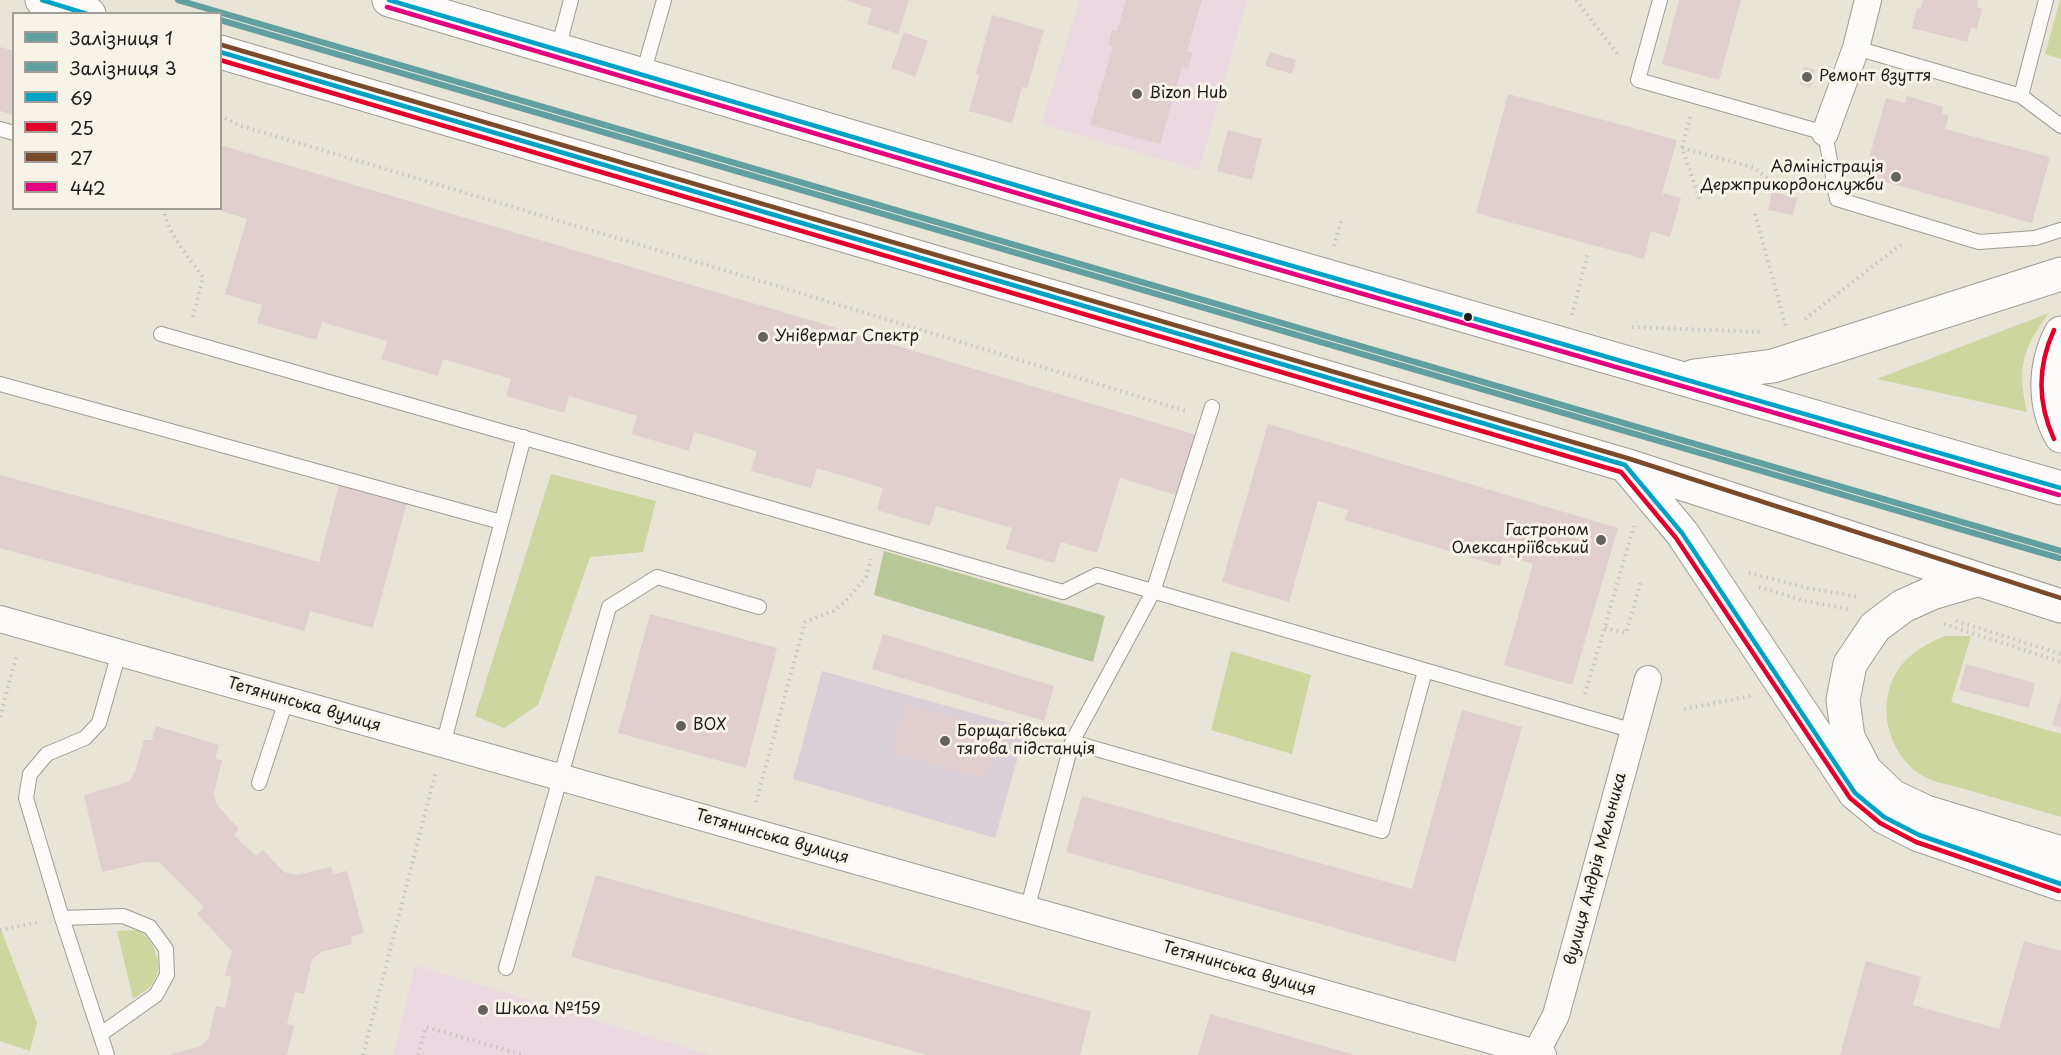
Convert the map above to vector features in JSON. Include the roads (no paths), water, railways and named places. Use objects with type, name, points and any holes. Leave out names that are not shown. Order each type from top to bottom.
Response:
[{"type":"main road","points":[[42,0],[82,12]]},
{"type":"main road","points":[[389,0],[558,48],[1120,216],[2061,488]]},
{"type":"main road","points":[[222,53],[1626,465],[2061,606]]},
{"type":"main road","points":[[1681,377],[1773,366],[2061,274]]},
{"type":"main road","points":[[2061,333],[2052,349],[2047,387],[2054,424],[2061,436]]},
{"type":"main road","points":[[1626,465],[1682,533],[1855,793],[1884,818],[1918,835],[2061,884]]},
{"type":"main road","points":[[1976,580],[1932,593],[1903,606],[1875,627],[1850,664],[1843,700],[1848,737],[1865,770],[1892,796],[1926,812],[2061,853]]},
{"type":"street","points":[[1825,133],[1856,48],[1868,0]]},
{"type":"street","name":"Тетянинська вулиця","points":[[0,620],[1538,1054]]},
{"type":"street","name":"вулиця Андрія Мельника","points":[[1538,1054],[1556,1015],[1648,680]]},
{"type":"lane","points":[[558,48],[571,0]]},
{"type":"lane","points":[[643,74],[664,0]]},
{"type":"lane","points":[[1660,0],[1638,80],[1825,133],[1837,199],[1979,242],[2035,238],[2061,230]]},
{"type":"lane","points":[[2021,96],[2046,0]]},
{"type":"lane","points":[[1856,48],[2021,96],[2061,126]]},
{"type":"lane","points":[[160,334],[1063,592],[1097,575],[1634,731]]},
{"type":"lane","points":[[0,384],[501,522]]},
{"type":"lane","points":[[1027,910],[1072,742],[1153,592],[1212,407]]},
{"type":"lane","points":[[443,745],[524,437]]},
{"type":"lane","points":[[506,968],[609,607],[657,577],[759,607]]},
{"type":"lane","points":[[107,1055],[26,798],[30,774],[47,754],[85,738],[99,723],[119,653]]},
{"type":"lane","points":[[1072,742],[1382,831],[1425,671]]},
{"type":"lane","points":[[259,783],[286,701]]},
{"type":"lane","points":[[62,918],[123,916],[150,927],[166,949],[167,975],[156,995],[101,1034]]},
{"type":"rail line","name":"1","points":[[178,0],[219,12]]},
{"type":"rail line","name":"1","points":[[222,13],[2061,551]]},
{"type":"rail line","name":"3","points":[[222,21],[2059,558]]},
{"type":"place","name":"Ремонт взуття","points":[[1807,77]]},
{"type":"place","name":"Bizon Hub","points":[[1137,94]]},
{"type":"place","name":"Адміністрація Держприкордонслужби","points":[[1896,177]]},
{"type":"place","name":"Універмаг Спектр","points":[[763,337]]},
{"type":"place","name":"Гастроном Олексанріївський","points":[[1601,540]]},
{"type":"place","name":"BOX","points":[[681,726]]},
{"type":"place","name":"Борщагівська тягова підстанція","points":[[945,741]]},
{"type":"place","name":"Школа №159","points":[[483,1010]]}]
